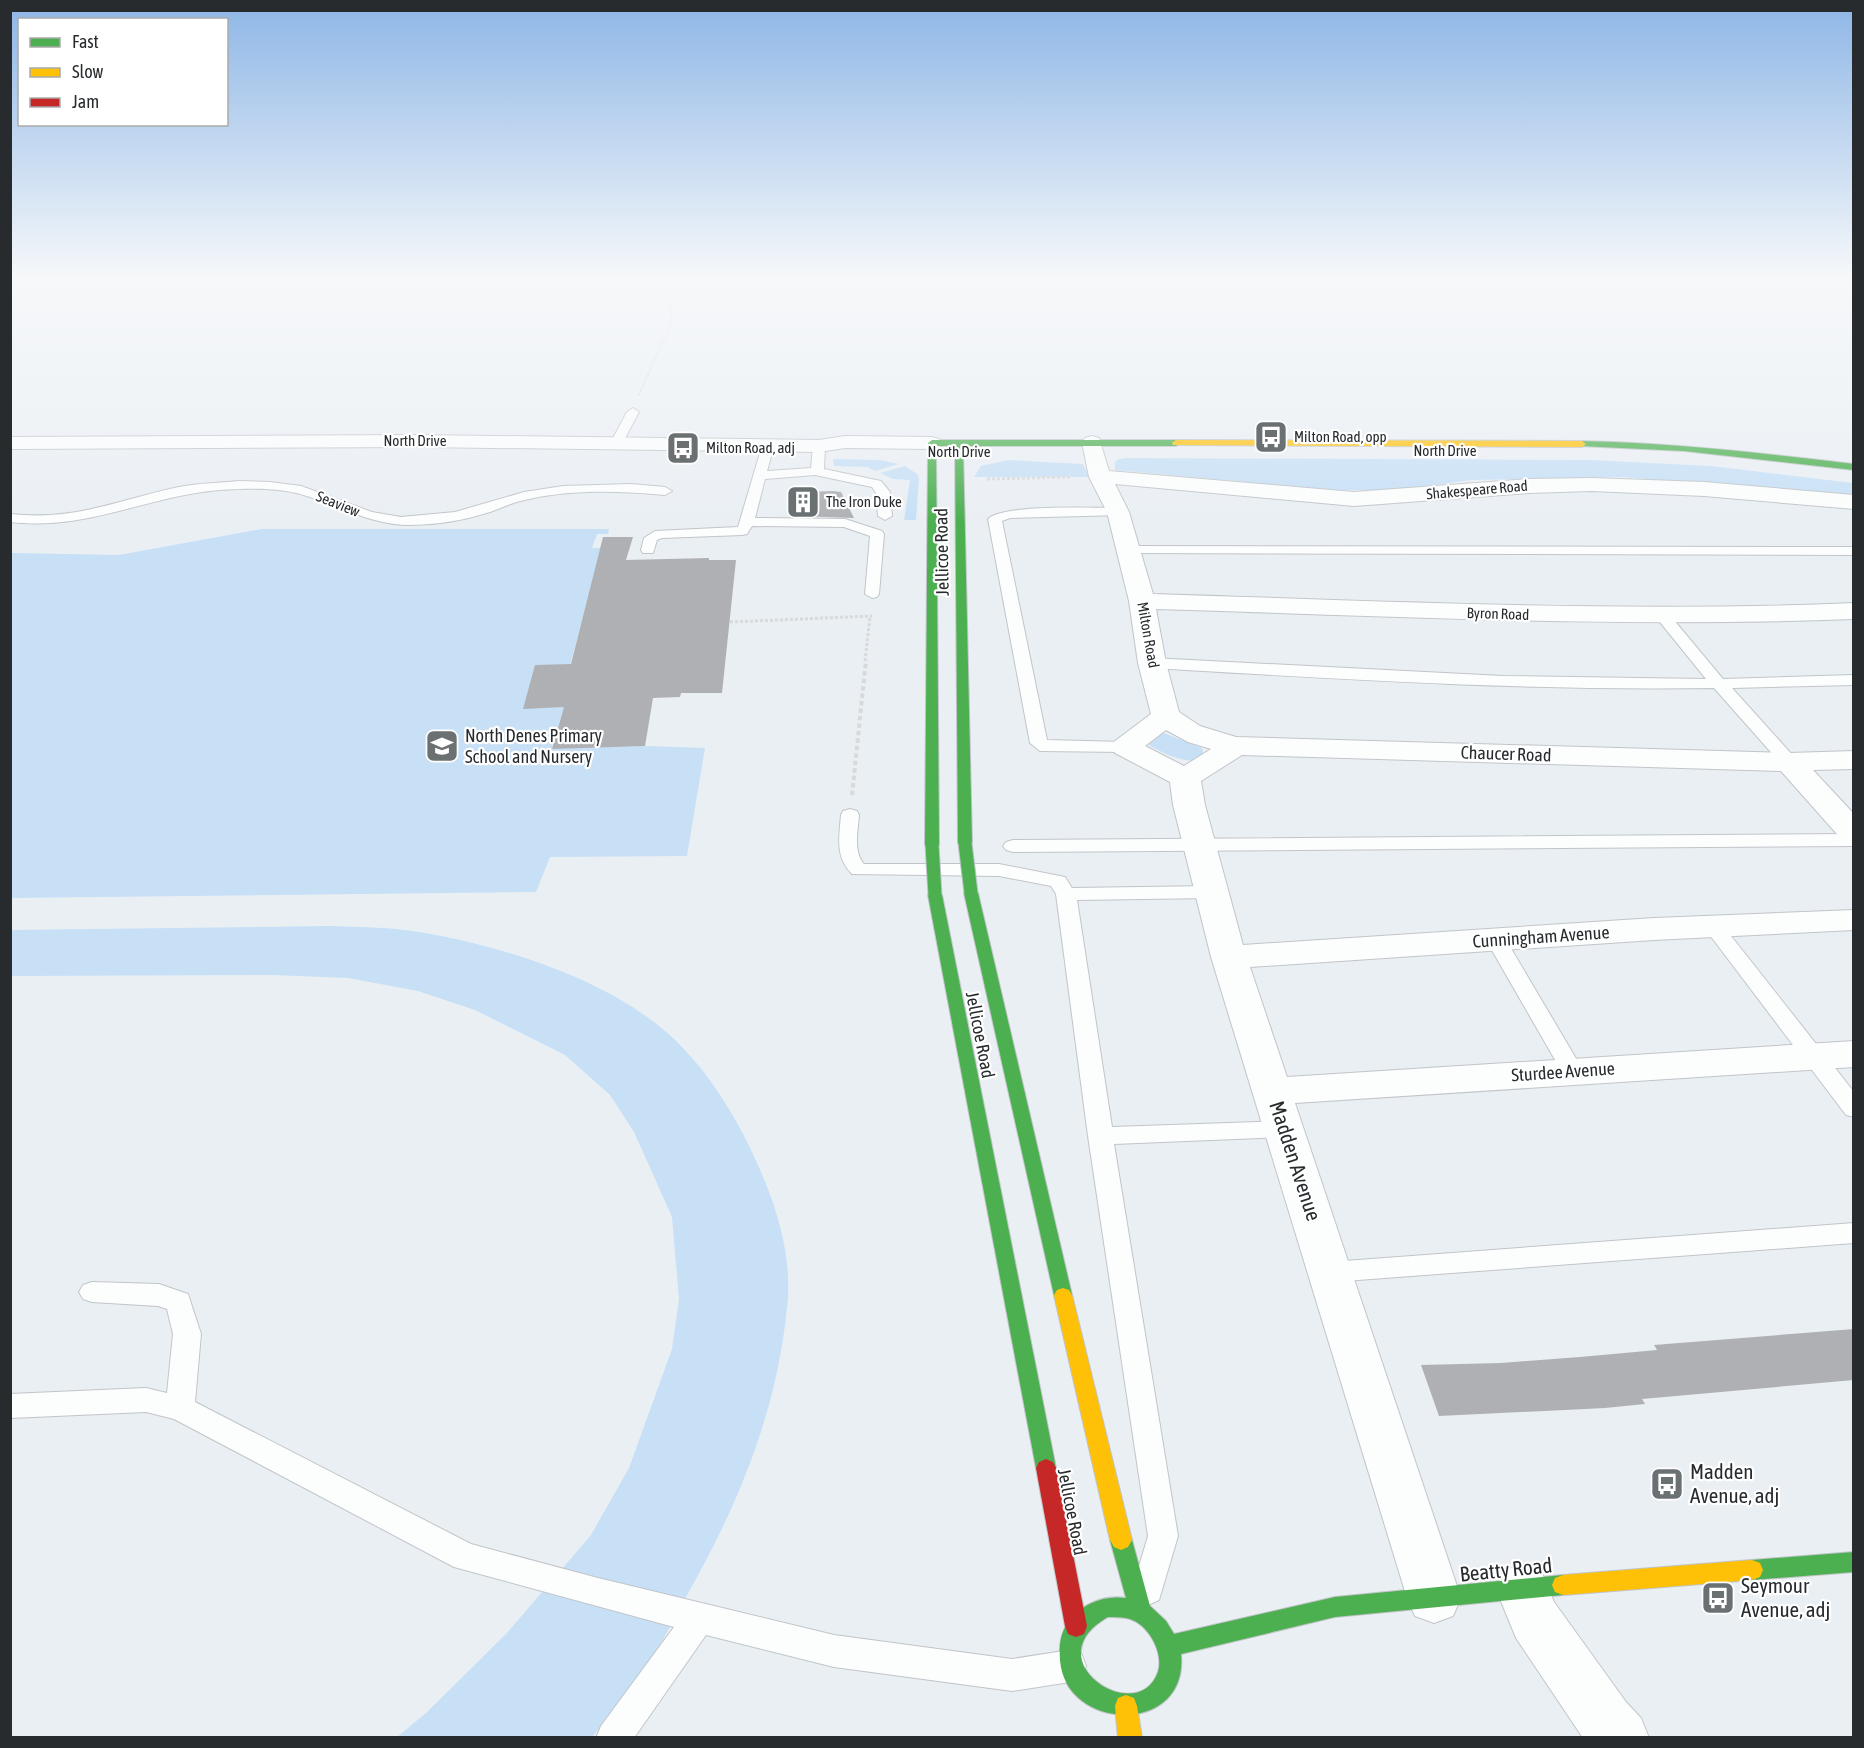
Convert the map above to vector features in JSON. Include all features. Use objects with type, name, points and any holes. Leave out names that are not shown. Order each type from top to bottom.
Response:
[{"type":"street","name":"North Drive","points":[[10,443],[617,442],[819,447],[843,451],[1092,446],[1646,444],[1854,467]]},
{"type":"street","name":"North Drive","points":[[1092,446],[1626,453],[1693,457],[1854,475]]},
{"type":"street","name":"Milton Road","points":[[1092,446],[1100,477],[1118,512],[1142,600],[1152,663],[1166,716]]},
{"type":"street","name":"Jellicoe Road","points":[[932,448],[935,895],[1076,1626],[1068,1649],[1070,1666]]},
{"type":"street","name":"Jellicoe Road","points":[[959,448],[965,843],[971,894],[1108,1490],[1141,1613],[1155,1624],[1168,1646]]},
{"type":"street","name":"Shakespeare Road","points":[[1100,477],[1168,481],[1354,499],[1393,498],[1501,486],[1617,484],[1700,488],[1854,502]]},
{"type":"street","name":"Byron Road","points":[[1142,600],[1550,615],[1663,616],[1854,611]]},
{"type":"street","points":[[1166,716],[1125,747],[1185,778],[1236,746]]},
{"type":"street","name":"Chaucer Road","points":[[1166,716],[1177,726],[1195,734],[1236,746],[1789,762],[1854,760]]},
{"type":"street","points":[[1789,762],[1854,834]]},
{"type":"street","name":"Madden Avenue","points":[[1185,778],[1199,845],[1229,957],[1434,1598]]},
{"type":"street","name":"Cunningham Avenue","points":[[1229,957],[1713,926],[1854,920]]},
{"type":"street","name":"Sturdee Avenue","points":[[1273,1091],[1854,1054]]},
{"type":"street","name":"Beatty Road","points":[[1168,1646],[1335,1607],[1854,1562]]},
{"type":"street","points":[[1522,1589],[1535,1620],[1606,1722],[1621,1737]]},
{"type":"street","points":[[1076,1626],[1088,1614],[1106,1608],[1124,1607],[1141,1613]]},
{"type":"street","points":[[1070,1666],[1085,1690],[1107,1704],[1126,1706],[1144,1702],[1158,1692],[1168,1677],[1170,1663],[1168,1646]]},
{"type":"street","points":[[1126,1706],[1130,1737]]},
{"type":"lane","points":[[617,442],[633,412]]},
{"type":"lane","points":[[648,550],[654,535],[738,533],[742,531],[747,522],[768,446]]},
{"type":"lane","points":[[817,471],[819,447]]},
{"type":"lane","points":[[759,474],[786,475],[817,471],[822,474],[876,484],[883,492],[885,516]]},
{"type":"lane","name":"Seaview","points":[[10,518],[68,519],[102,513],[192,489],[226,487],[293,488],[315,494],[361,514],[402,521],[458,517],[527,495],[550,492],[618,486],[665,491]]},
{"type":"lane","points":[[1118,512],[1008,514],[995,519],[1039,743],[1046,747],[1125,747]]},
{"type":"lane","points":[[747,522],[844,523],[877,534],[872,594]]},
{"type":"lane","points":[[1128,550],[1854,551]]},
{"type":"lane","points":[[1663,616],[1719,684],[1789,762]]},
{"type":"lane","points":[[1152,663],[1534,682],[1719,684],[1854,680]]},
{"type":"lane","points":[[850,815],[848,854],[851,864],[859,870],[999,870],[1059,881],[1066,894],[1100,1136],[1163,1536],[1141,1613]]},
{"type":"lane","points":[[1013,846],[1854,840]]},
{"type":"lane","points":[[1066,894],[1212,892]]},
{"type":"lane","points":[[1713,926],[1854,1109]]},
{"type":"lane","points":[[1496,940],[1573,1072]]},
{"type":"lane","points":[[1100,1136],[1285,1129]]},
{"type":"lane","points":[[1331,1272],[1854,1233]]},
{"type":"lane","points":[[92,1292],[159,1295],[179,1302],[188,1334],[180,1408]]},
{"type":"lane","points":[[10,1406],[146,1400],[180,1408],[465,1557],[699,1618],[834,1651],[1000,1674],[1012,1675],[1070,1666]]},
{"type":"lane","points":[[613,1737],[699,1618]]},
{"type":"path","points":[[633,412],[654,360]]},
{"type":"path","points":[[958,479],[1100,477]]},
{"type":"path","points":[[730,622],[878,614]]},
{"type":"path","points":[[850,815],[870,616]]},
{"type":"shaded area","points":[[1127,458],[1591,460],[1711,466],[1853,483],[1854,496],[1622,477],[1471,480],[1399,490],[1337,490],[1115,470],[1115,462]]},
{"type":"shaded area","points":[[833,459],[881,460],[899,464],[875,471],[867,467],[834,466]]},
{"type":"shaded area","points":[[1008,460],[1083,464],[1089,477],[974,477],[981,466]]},
{"type":"shaded area","points":[[905,466],[917,474],[919,479],[916,520],[904,520],[910,480],[893,479],[880,473]]},
{"type":"shaded area","name":"North Denes Primary School and Nursery","points":[[262,529],[609,529],[608,534],[597,534],[592,548],[601,548],[565,685],[567,707],[562,713],[552,748],[645,746],[705,748],[687,856],[550,857],[536,892],[11,898],[11,553],[119,555]]},
{"type":"shaded area","points":[[1161,732],[1202,748],[1203,753],[1200,760],[1180,759],[1150,746],[1148,741]]},
{"type":"shaded area","points":[[330,926],[405,930],[477,944],[554,968],[591,984],[625,1003],[656,1024],[682,1047],[715,1087],[750,1148],[777,1215],[788,1270],[787,1308],[774,1387],[751,1462],[720,1533],[660,1645],[632,1687],[592,1737],[397,1737],[426,1713],[507,1633],[591,1535],[629,1468],[672,1349],[679,1299],[672,1217],[634,1132],[610,1095],[565,1055],[475,1010],[418,991],[348,978],[273,975],[11,976],[10,930]]},
{"type":"building","name":"The Iron Duke","points":[[799,492],[841,492],[854,518],[796,516]]},
{"type":"building","points":[[603,537],[633,537],[626,560],[709,558],[709,560],[736,560],[722,693],[681,693],[680,697],[653,698],[645,746],[552,749],[564,707],[523,709],[535,665],[571,664]]},
{"type":"building","points":[[1854,1329],[1854,1380],[1642,1399],[1645,1404],[1605,1408],[1439,1416],[1421,1365],[1501,1363],[1580,1357],[1657,1350],[1654,1345]]},
{"type":"traffic: fast","points":[[932,845],[932,443],[1176,443]]},
{"type":"traffic: fast","points":[[959,443],[965,843]]},
{"type":"traffic: fast","points":[[1582,444],[1684,448],[1854,467]]},
{"type":"traffic: fast","points":[[965,843],[971,893]]},
{"type":"traffic: fast","points":[[932,845],[935,895]]},
{"type":"traffic: fast","points":[[971,893],[1063,1295]]},
{"type":"traffic: fast","points":[[935,895],[1046,1468]]},
{"type":"traffic: fast","points":[[1121,1540],[1141,1613]]},
{"type":"traffic: fast","points":[[1752,1570],[1854,1562]]},
{"type":"traffic: fast","points":[[1168,1646],[1335,1607],[1563,1585]]},
{"type":"traffic: fast","points":[[1106,1607],[1138,1611],[1153,1622],[1164,1637],[1170,1655],[1169,1673],[1160,1690],[1146,1701],[1129,1705],[1111,1703],[1094,1696],[1080,1683],[1072,1666],[1070,1645],[1074,1632],[1088,1617],[1106,1607]]},
{"type":"traffic: slow","points":[[1176,443],[1582,444]]},
{"type":"traffic: slow","points":[[1063,1295],[1121,1540]]},
{"type":"traffic: slow","points":[[1563,1585],[1752,1570]]},
{"type":"traffic: slow","points":[[1126,1706],[1130,1738]]},
{"type":"traffic: jam","points":[[1046,1468],[1076,1626]]},
{"type":"place","name":"Milton Road, opp","points":[[1271,437]]},
{"type":"place","name":"Milton Road, adj","points":[[683,448]]},
{"type":"place","name":"The Iron Duke","points":[[803,502]]},
{"type":"place","name":"North Denes Primary School and Nursery","points":[[442,746]]},
{"type":"place","name":"Madden Avenue, adj","points":[[1667,1484]]},
{"type":"place","name":"Seymour Avenue, adj","points":[[1718,1598]]}]
